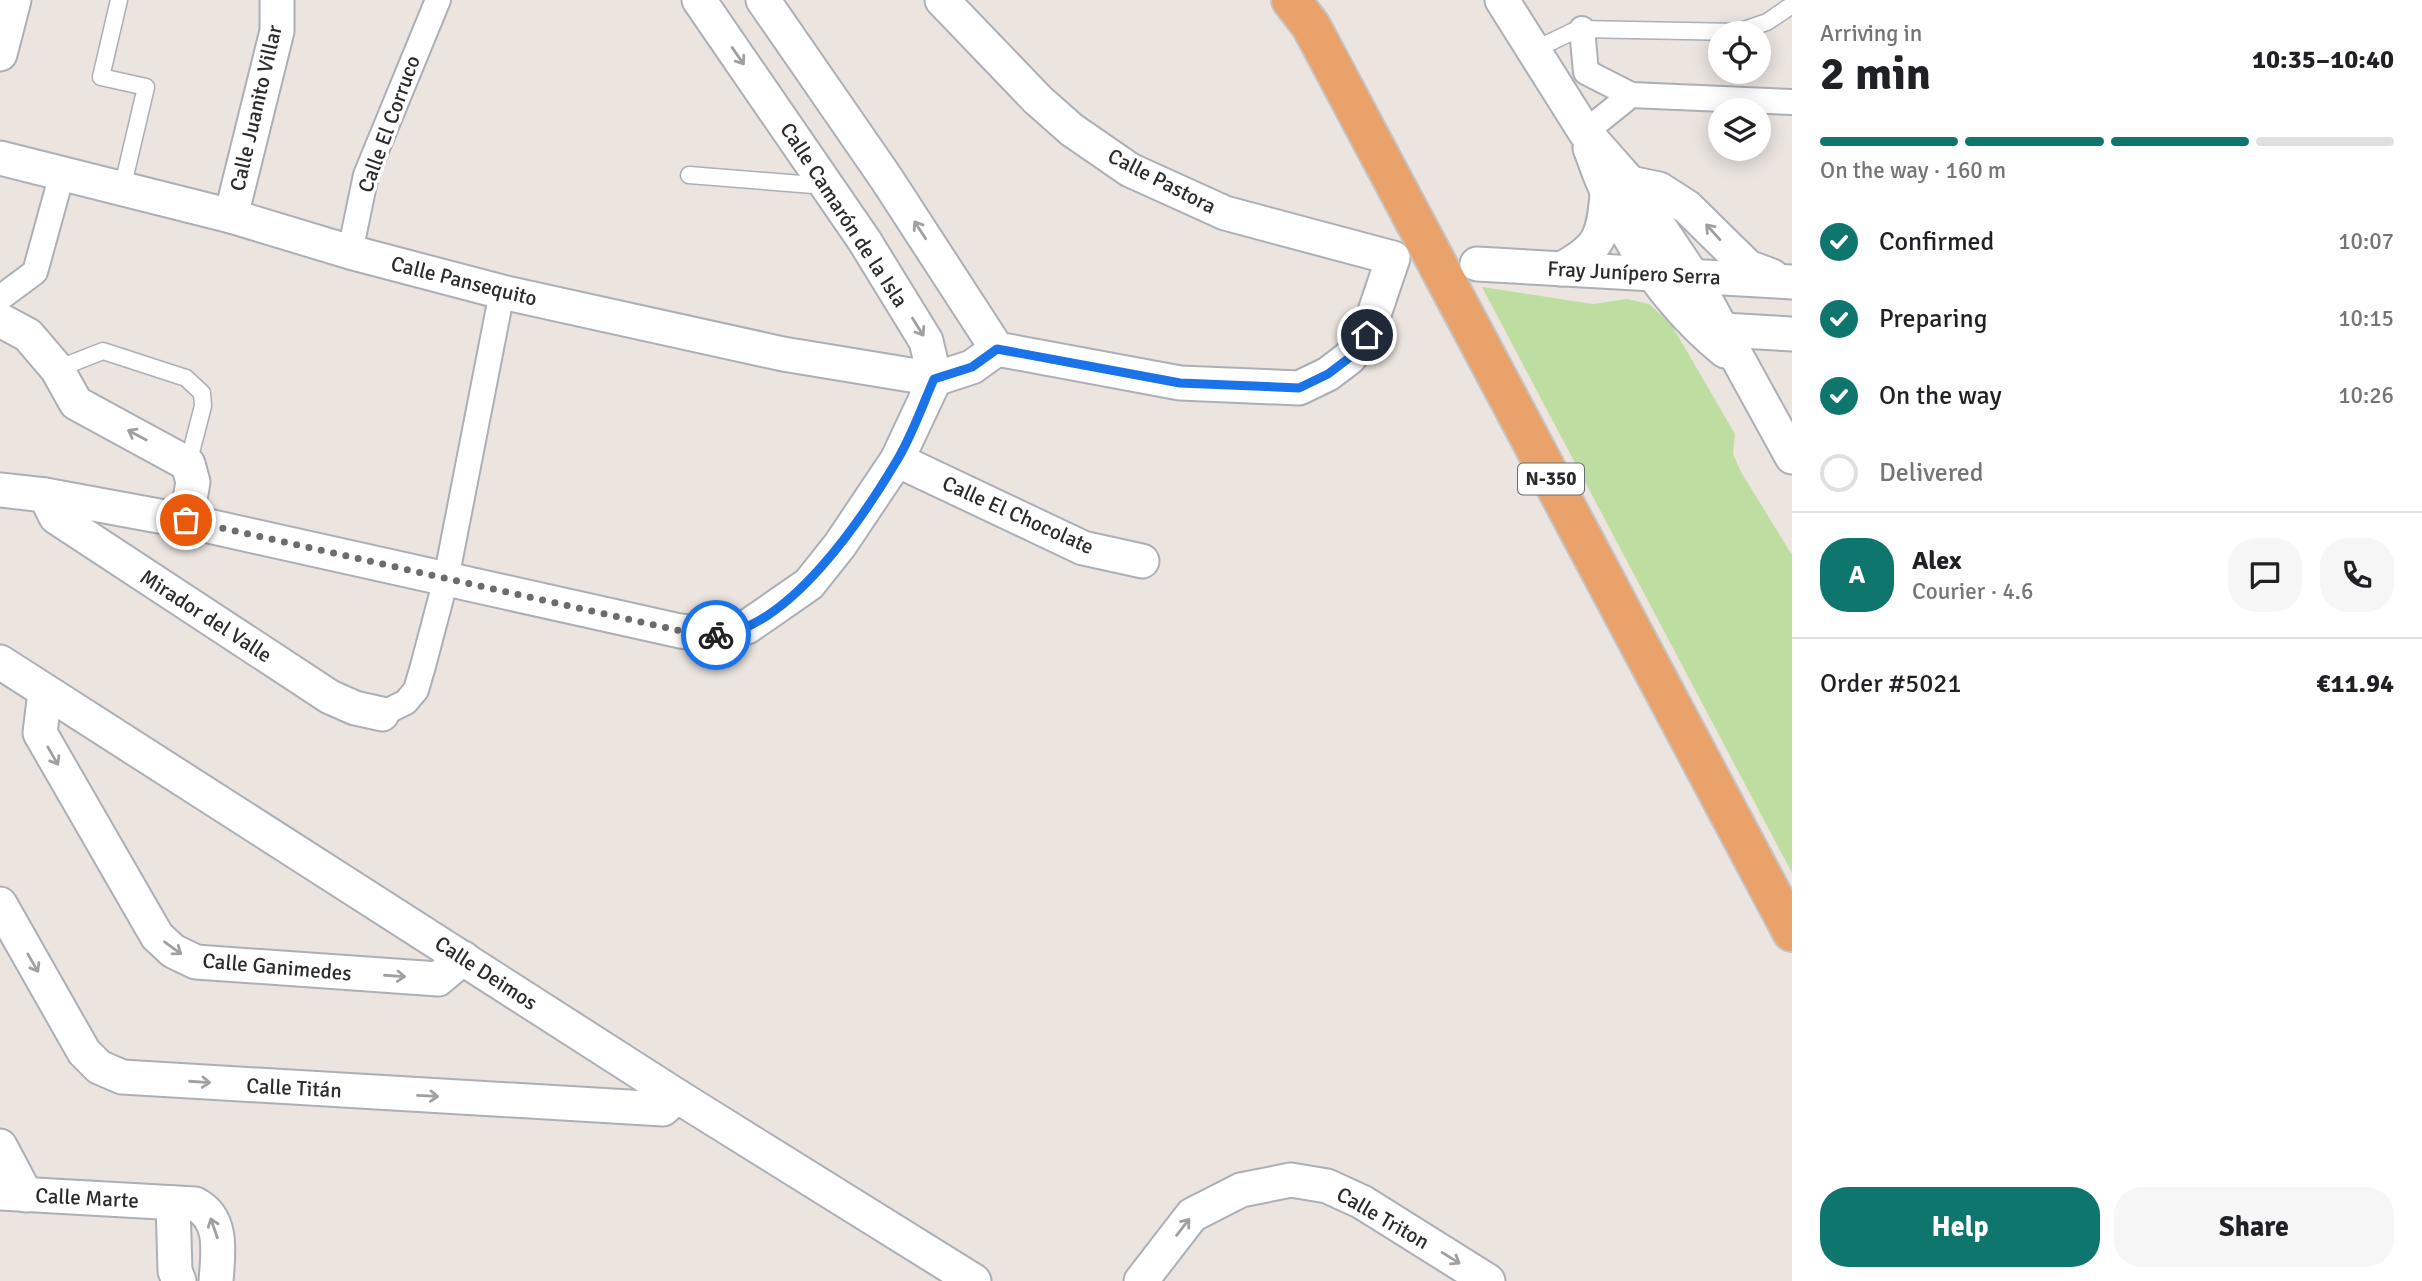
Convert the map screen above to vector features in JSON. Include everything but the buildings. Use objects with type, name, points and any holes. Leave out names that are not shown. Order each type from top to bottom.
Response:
[{"type":"highway","name":"N-350","points":[[1303,9],[1792,932]]},
{"type":"street","points":[[0,54],[14,0]]},
{"type":"street","name":"Calle Juanito Villar","points":[[231,216],[277,31],[277,0]]},
{"type":"street","name":"Calle El Corruco","points":[[350,252],[366,174],[438,0]]},
{"type":"street","name":"Calle Camarón de la Isla","points":[[699,0],[828,186],[926,341],[934,379]]},
{"type":"street","points":[[0,490],[45,495],[186,520],[681,631],[719,635],[747,626],[808,584],[840,545],[897,460],[934,379],[972,367],[997,349],[886,178],[763,0]]},
{"type":"street","name":"Calle Pastora","points":[[942,0],[1038,100],[1072,130],[1130,170],[1224,213],[1270,228],[1393,258],[1367,335],[1349,358],[1328,374],[1299,388],[1180,383],[997,349]]},
{"type":"street","points":[[1502,0],[1619,189],[1693,277],[1792,457]]},
{"type":"street","points":[[1582,29],[1586,72],[1632,95],[1792,102]]},
{"type":"street","points":[[1585,132],[1632,95]]},
{"type":"street","name":"Calle Pansequito","points":[[0,158],[231,216],[350,252],[502,292],[783,354],[934,379]]},
{"type":"street","points":[[0,298],[35,272],[62,174]]},
{"type":"street","points":[[1561,269],[1577,260],[1604,232],[1619,189]]},
{"type":"street","points":[[1619,189],[1615,212],[1654,274],[1699,330],[1742,366]]},
{"type":"street","points":[[1619,189],[1659,190],[1687,206],[1748,267],[1790,282]]},
{"type":"street","name":"Fray Junípero Serra","points":[[1477,264],[1790,282]]},
{"type":"street","points":[[383,713],[406,702],[416,690],[446,579],[502,292]]},
{"type":"street","points":[[0,320],[27,335],[57,369],[76,402],[188,464],[193,482],[186,520]]},
{"type":"street","points":[[1723,330],[1792,334]]},
{"type":"street","name":"Calle El Chocolate","points":[[897,460],[1083,548],[1142,562]]},
{"type":"street","name":"Mirador del Valle","points":[[45,495],[56,517],[330,698],[355,708],[383,713]]},
{"type":"street","name":"Calle Deimos","points":[[0,662],[677,1096],[974,1281]]},
{"type":"street","name":"Calle Ganimedes","points":[[45,692],[40,733],[157,936],[173,951],[195,962],[438,979],[463,958]]},
{"type":"street","name":"Calle Titán","points":[[0,904],[84,1052],[99,1068],[122,1077],[663,1110],[677,1096]]},
{"type":"street","points":[[0,1146],[13,1194]]},
{"type":"street","name":"Calle Triton","points":[[1141,1281],[1192,1215],[1241,1190],[1291,1180],[1327,1186],[1362,1202],[1488,1281]]},
{"type":"street","name":"Calle Marte","points":[[13,1194],[195,1204],[207,1210],[219,1242],[216,1281]]},
{"type":"street","points":[[173,1202],[175,1271],[178,1281]]},
{"type":"lane","points":[[119,0],[101,77],[146,87],[122,188]]},
{"type":"lane","points":[[1534,50],[1582,29],[1738,33],[1767,22],[1792,5]]},
{"type":"lane","points":[[689,175],[828,186]]},
{"type":"lane","points":[[57,369],[103,351],[186,378],[202,393],[204,406],[188,464]]},
{"type":"green space","points":[[1482,287],[1593,304],[1627,299],[1649,304],[1671,324],[1735,434],[1733,454],[1741,472],[1792,555],[1792,873]]},
{"type":"way so far","points":[[186,520],[681,631],[716,635]]},
{"type":"route","points":[[716,635],[747,626],[808,584],[840,545],[897,460],[934,379],[972,367],[997,349],[1180,383],[1299,388],[1328,374],[1349,358],[1367,335]]}]
